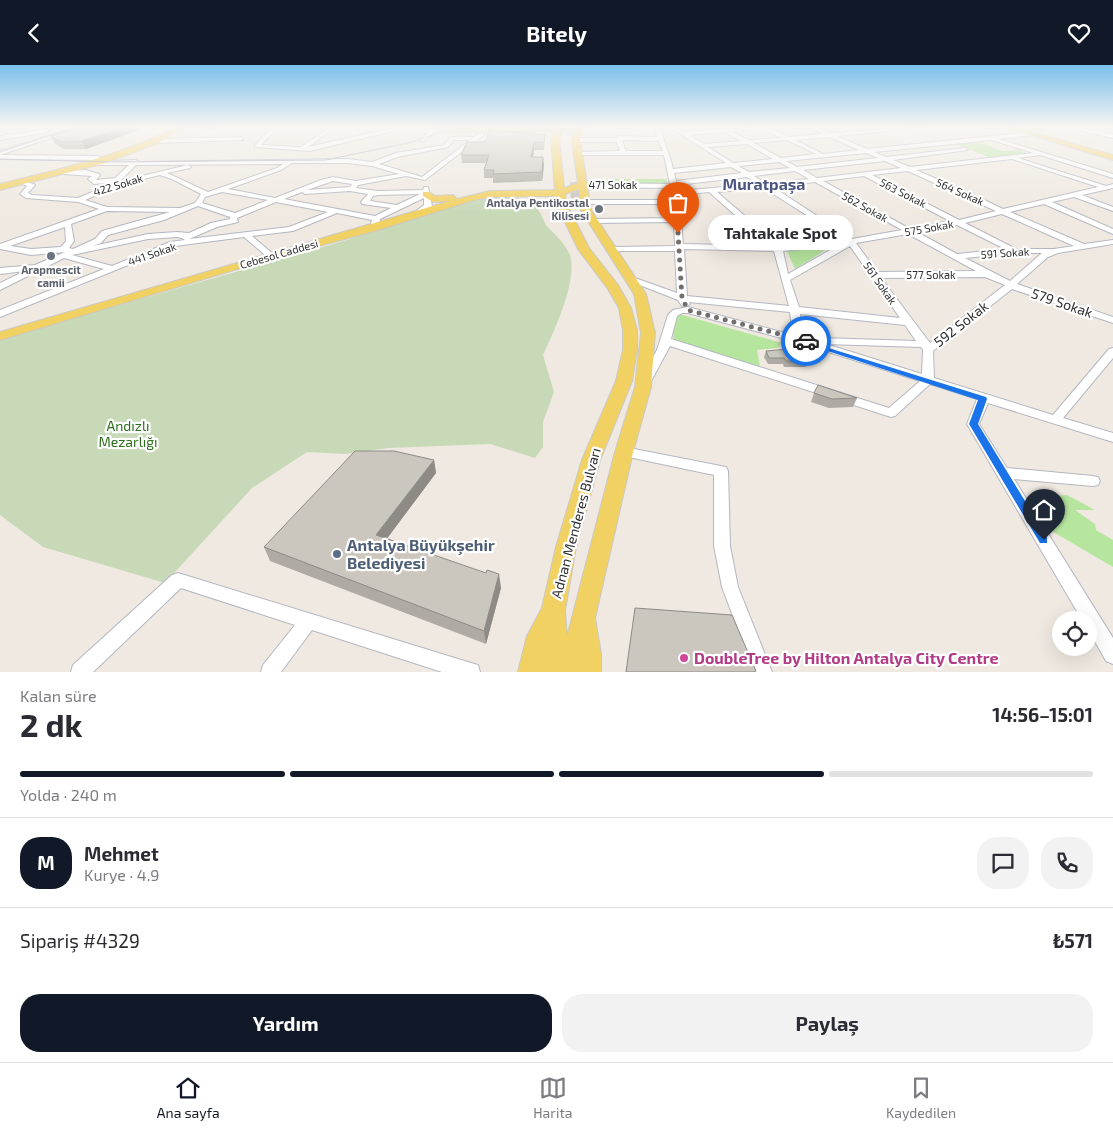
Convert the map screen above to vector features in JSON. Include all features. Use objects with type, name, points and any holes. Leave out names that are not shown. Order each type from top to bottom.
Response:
[{"type":"main road","points":[[0,187],[63,172],[113,155]]},
{"type":"main road","name":"Adnan Menderes Bulvarı","points":[[568,155],[572,192],[580,215],[647,319]]},
{"type":"main road","name":"Adnan Menderes Bulvarı","points":[[568,155],[572,192],[613,249],[640,294],[647,319],[648,333],[643,387],[624,451],[574,655],[572,672]]},
{"type":"main road","name":"Adnan Menderes Bulvarı","points":[[550,672],[555,641],[553,610],[566,547],[591,460],[624,381],[628,366],[630,330],[625,308],[614,288],[593,264],[569,223],[577,155]]},
{"type":"main road","points":[[427,193],[433,199],[449,199],[496,190],[544,189],[572,192],[573,213],[595,250],[614,288]]},
{"type":"main road","name":"Cebesol Caddesi","points":[[0,336],[375,223],[415,215],[472,197],[516,193],[572,192]]},
{"type":"main road","points":[[516,193],[546,201],[569,223]]},
{"type":"main road","points":[[531,672],[539,636],[553,610]]},
{"type":"main road","points":[[585,614],[589,654],[588,672]]},
{"type":"street","points":[[0,157],[92,158],[105,155]]},
{"type":"street","points":[[88,164],[136,162],[290,162],[333,170],[373,165],[395,155]]},
{"type":"street","points":[[668,155],[677,202],[682,298],[688,310]]},
{"type":"street","name":"561 Sokak","points":[[716,155],[812,214],[851,241],[926,347]]},
{"type":"street","name":"562 Sokak","points":[[771,155],[954,257],[1011,285]]},
{"type":"street","points":[[671,171],[817,155]]},
{"type":"street","name":"563 Sokak","points":[[822,155],[864,173],[1014,251]]},
{"type":"street","name":"564 Sokak","points":[[875,155],[976,197],[1001,211],[1082,246]]},
{"type":"street","points":[[673,187],[746,174],[916,155]]},
{"type":"street","points":[[978,155],[990,160]]},
{"type":"street","points":[[673,187],[711,190],[1029,155]]},
{"type":"street","points":[[1043,155],[1113,176]]},
{"type":"street","points":[[423,179],[452,156]]},
{"type":"street","points":[[1012,158],[1111,188]]},
{"type":"street","points":[[117,180],[136,162]]},
{"type":"street","name":"422 Sokak","points":[[78,200],[86,195],[131,180],[209,162]]},
{"type":"street","points":[[75,251],[98,241],[105,233],[198,204],[205,195],[279,169],[290,162]]},
{"type":"street","points":[[373,165],[423,179]]},
{"type":"street","points":[[333,170],[356,183]]},
{"type":"street","points":[[198,204],[235,216],[298,192],[333,170]]},
{"type":"street","points":[[63,172],[86,172],[97,175],[91,179],[94,181],[131,180]]},
{"type":"street","points":[[160,173],[172,176],[205,195]]},
{"type":"street","points":[[350,189],[356,183],[406,174]]},
{"type":"street","points":[[415,215],[428,206],[423,179]]},
{"type":"street","points":[[22,182],[32,185],[23,194],[29,195],[28,197],[78,200]]},
{"type":"street","name":"471 Sokak","points":[[572,192],[673,187]]},
{"type":"street","name":"575 Sokak","points":[[785,279],[851,241],[959,222],[1001,211],[1047,203],[1111,188]]},
{"type":"street","points":[[298,192],[350,189],[378,193],[427,193]]},
{"type":"street","points":[[222,190],[276,201],[339,210],[375,223],[397,207],[427,193]]},
{"type":"street","points":[[711,190],[778,249],[801,340]]},
{"type":"street","points":[[572,192],[677,202]]},
{"type":"street","points":[[378,193],[371,195],[365,201],[397,207]]},
{"type":"street","points":[[1076,195],[1113,209]]},
{"type":"street","name":"422 Sokak","points":[[78,200],[106,209]]},
{"type":"street","points":[[1047,203],[1113,232]]},
{"type":"street","points":[[106,209],[171,209],[178,211]]},
{"type":"street","name":"422 Sokak","points":[[0,247],[106,209]]},
{"type":"street","name":"441 Sokak","points":[[0,314],[173,244],[290,229],[339,210]]},
{"type":"street","points":[[173,244],[214,225],[236,220],[233,217],[235,216]]},
{"type":"street","points":[[592,221],[677,220]]},
{"type":"street","points":[[0,287],[34,271],[64,252],[70,241],[69,225],[66,224]]},
{"type":"street","points":[[0,247],[36,252],[64,252],[144,237],[176,233],[191,236]]},
{"type":"street","points":[[247,236],[270,256]]},
{"type":"street","points":[[613,249],[679,247],[778,249],[851,241]]},
{"type":"street","name":"592 Sokak","points":[[928,379],[926,347],[1011,285],[1044,255],[1082,246],[1113,242]]},
{"type":"street","name":"591 Sokak","points":[[954,257],[1014,251],[1057,251]]},
{"type":"street","points":[[36,252],[39,263],[44,264]]},
{"type":"street","points":[[64,252],[110,269]]},
{"type":"street","points":[[0,276],[44,264]]},
{"type":"street","points":[[0,271],[22,269]]},
{"type":"street","name":"577 Sokak","points":[[874,275],[987,274]]},
{"type":"street","points":[[632,280],[682,298],[908,322]]},
{"type":"street","name":"579 Sokak","points":[[1011,285],[1113,320]]},
{"type":"street","points":[[643,387],[666,341],[667,325],[671,316],[675,312],[688,310],[801,340],[928,379],[983,399],[1113,438]]},
{"type":"street","points":[[801,340],[926,347]]},
{"type":"street","points":[[666,341],[891,413],[928,379]]},
{"type":"street","points":[[1055,421],[1113,351]]},
{"type":"street","points":[[983,399],[973,424],[1113,655]]},
{"type":"street","points":[[624,451],[721,471],[722,546],[730,587],[763,672]]},
{"type":"street","points":[[1002,473],[1093,481]]},
{"type":"street","points":[[80,672],[178,580],[471,672]]},
{"type":"street","points":[[270,672],[308,621]]},
{"type":"green space","points":[[985,155],[1011,155],[989,157]]},
{"type":"green space","points":[[592,179],[666,179],[667,184],[593,184]]},
{"type":"green space","name":"Andızlı Mezarlığı","points":[[493,196],[518,198],[535,206],[546,225],[568,251],[572,266],[564,306],[543,355],[554,392],[543,422],[543,447],[535,458],[490,444],[388,448],[346,454],[307,452],[252,488],[165,583],[43,547],[0,515],[0,339],[340,242],[471,200]]},
{"type":"green space","points":[[832,246],[795,269],[787,251]]},
{"type":"green space","points":[[679,314],[782,343],[777,348],[757,350],[760,367],[674,340],[672,320]]},
{"type":"green space","points":[[1045,490],[1056,496],[1067,495],[1095,510],[1075,510],[1095,524],[1096,530],[1113,540],[1113,567],[1038,523],[1024,499],[1034,492]]},
{"type":"building","points":[[489,155],[543,157],[542,172],[493,174],[494,170],[484,170]]},
{"type":"building","points":[[800,348],[807,361],[786,361],[784,358],[769,358],[766,351]]},
{"type":"building","points":[[818,385],[857,398],[832,399],[814,393]]},
{"type":"building","name":"Antalya Büyükşehir Belediyesi","points":[[355,451],[394,451],[434,460],[376,535],[486,573],[487,570],[499,574],[484,631],[264,547]]},
{"type":"building","name":"DoubleTree by Hilton Antalya City Centre","points":[[635,608],[732,615],[756,671],[626,672]]},
{"type":"tunnel","points":[[574,182],[575,189]]},
{"type":"tunnel","points":[[575,188],[576,200]]},
{"type":"tram line","points":[[0,159],[110,162],[326,160],[348,155]]},
{"type":"way so far","points":[[678,233],[682,298],[688,310],[806,341]]},
{"type":"place","name":"Antalya Pentikostal Kilisesi","points":[[599,209]]},
{"type":"place","name":"Tahtakale Spot","points":[[678,233]]},
{"type":"place","name":"Arapmescit camii","points":[[51,256]]},
{"type":"place","name":"Antalya Büyükşehir Belediyesi","points":[[337,554]]},
{"type":"place","name":"DoubleTree by Hilton Antalya City Centre","points":[[684,658]]},
{"type":"district","name":"Muratpaşa","points":[[764,184]]},
{"type":"route","points":[[806,341],[928,379],[983,399],[973,424],[1044,540]]}]
